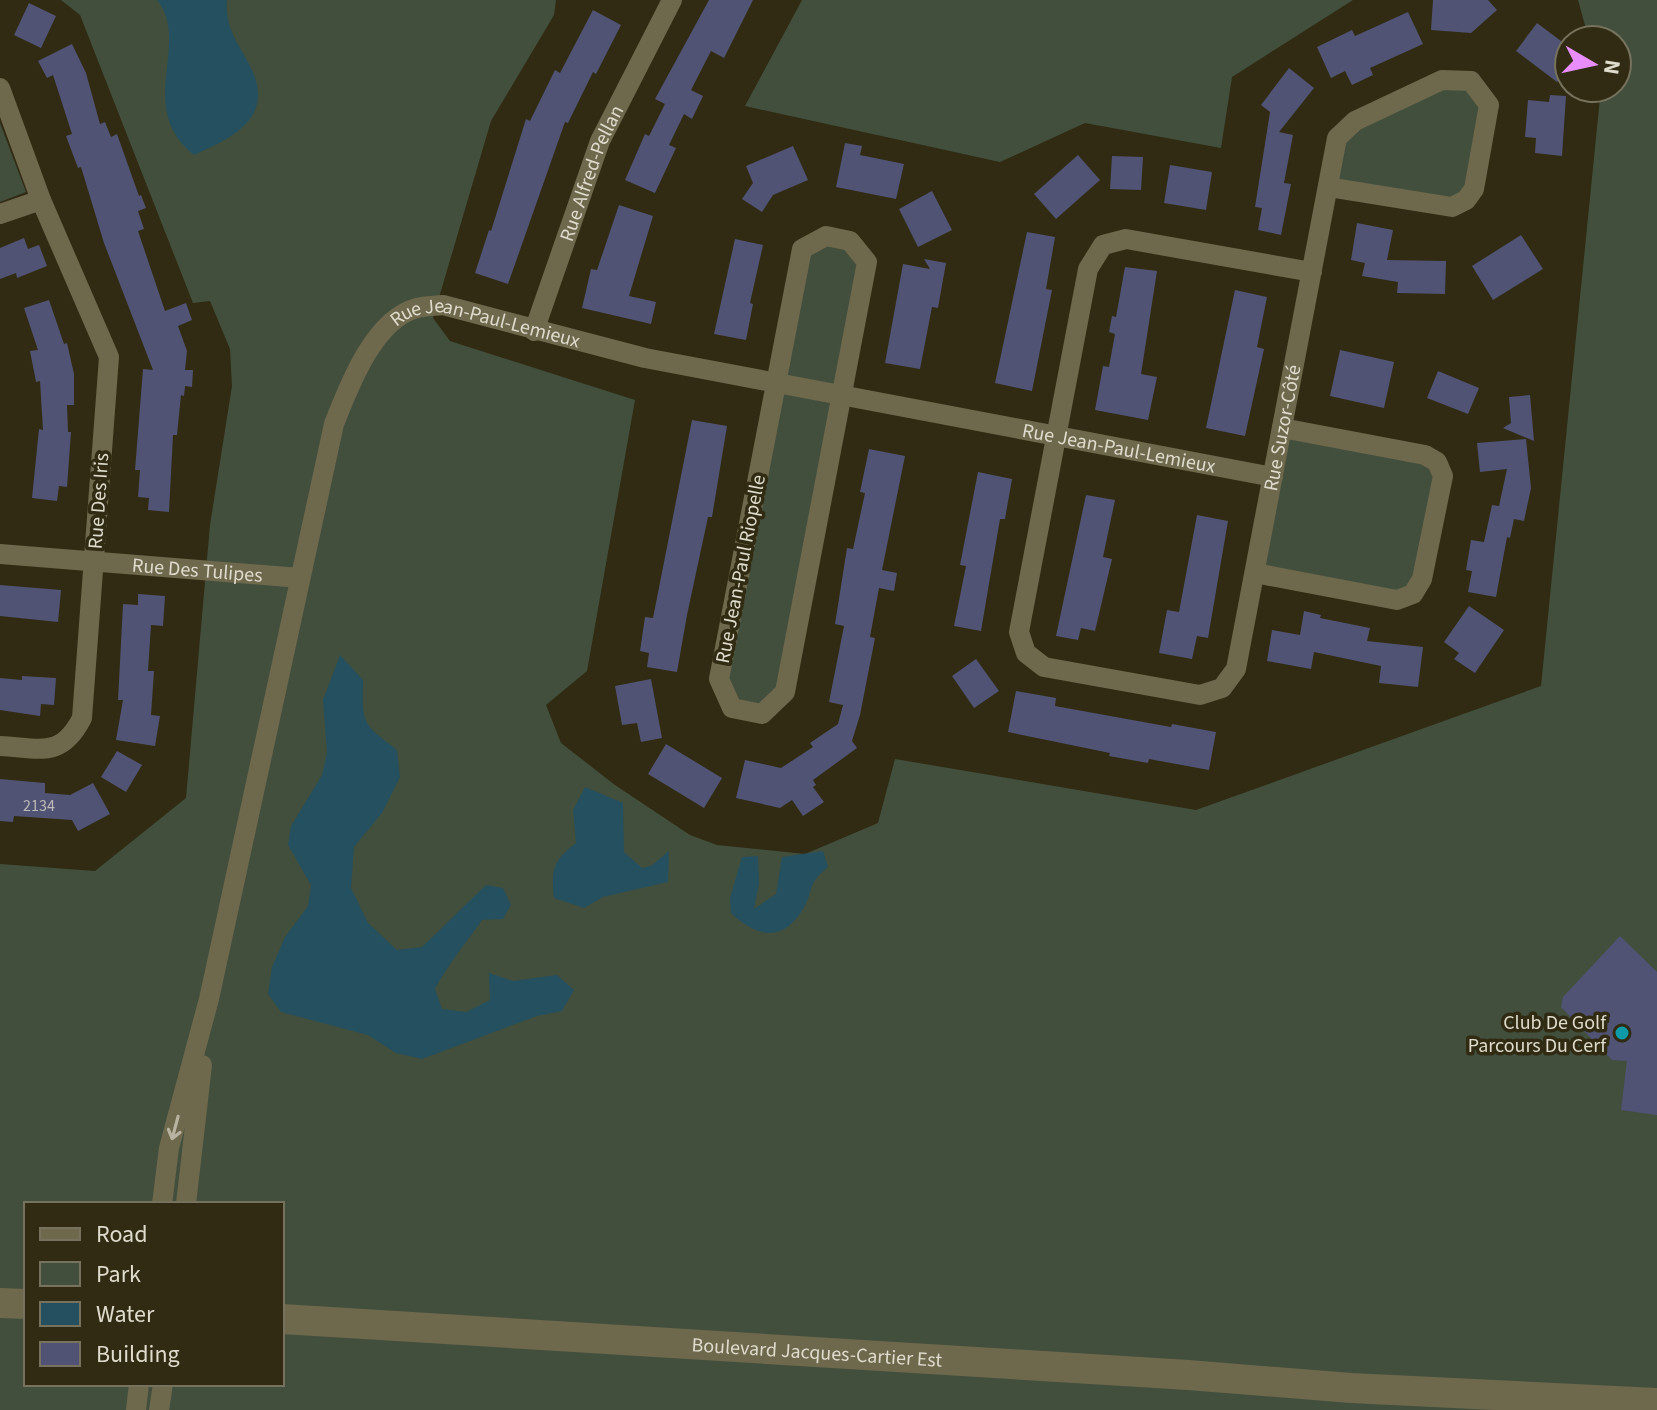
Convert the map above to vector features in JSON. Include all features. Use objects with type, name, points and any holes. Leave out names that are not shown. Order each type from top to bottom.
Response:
[{"type":"main road","points":[[0,1303],[24,1304]]},
{"type":"main road","name":"Boulevard Jacques-Cartier Est","points":[[284,1319],[1188,1375],[1351,1388],[1657,1403]]},
{"type":"main road","name":"Boulevard Jacques-Cartier Est","points":[[1351,1388],[1498,1410]]},
{"type":"street","name":"Rue Alfred-Pellan","points":[[660,23],[664,0]]},
{"type":"street","name":"Rue Alfred-Pellan","points":[[534,331],[600,141],[672,0]]},
{"type":"street","name":"Rue Suzor-Côté","points":[[1056,436],[1019,632],[1026,653],[1044,667],[1200,695],[1222,688],[1236,669],[1337,138],[1355,121],[1442,80],[1471,81],[1489,105],[1474,189],[1466,200],[1452,207],[1328,187]]},
{"type":"street","name":"Rue Des Iris","points":[[0,88],[41,200],[109,357],[82,718],[72,738],[52,749],[0,746]]},
{"type":"street","points":[[0,214],[41,200]]},
{"type":"street","name":"Rue Jean-Paul Riopelle","points":[[826,236],[850,241],[867,262],[785,692],[762,714],[732,708],[719,679],[776,382],[802,249],[826,236]]},
{"type":"street","points":[[1056,436],[1088,269],[1103,245],[1126,239],[1312,272]]},
{"type":"street","name":"Rue Jean-Paul-Lemieux","points":[[162,1202],[169,1148],[209,999],[334,424],[362,360],[388,325],[416,308],[443,305],[645,358],[1273,477]]},
{"type":"street","points":[[1255,573],[1397,600],[1413,594],[1422,579],[1443,476],[1437,462],[1425,455],[1282,428]]},
{"type":"street","name":"Rue Des Tulipes","points":[[0,554],[300,578]]},
{"type":"street","name":"Rue Jean-Paul-Lemieux","points":[[186,1202],[209,999]]},
{"type":"street","points":[[136,1410],[139,1386]]},
{"type":"street","points":[[159,1410],[163,1386]]},
{"type":"green space","points":[[61,0],[556,0],[554,15],[491,121],[433,318],[450,341],[635,400],[587,671],[546,705],[561,743],[615,785],[690,835],[717,845],[805,854],[878,823],[895,759],[1196,810],[1541,686],[1599,104],[1633,104],[1633,24],[1585,24],[1578,0],[1657,0],[1657,1410],[0,1410],[0,864],[95,871],[186,798],[210,525],[232,386],[230,349],[210,301],[193,303],[80,15]]},
{"type":"green space","points":[[802,0],[1353,0],[1232,77],[1221,148],[1085,123],[1000,162],[745,106]]},
{"type":"green space","points":[[1442,80],[1471,81],[1489,105],[1466,200],[1328,187],[1337,138]]},
{"type":"green space","points":[[0,123],[26,192],[0,202]]},
{"type":"green space","points":[[826,236],[867,262],[785,692],[762,714],[732,708],[719,679],[802,249]]},
{"type":"green space","points":[[1282,428],[1437,462],[1413,594],[1255,573]]},
{"type":"water","points":[[157,0],[227,0],[230,26],[256,82],[258,98],[255,111],[247,122],[237,132],[194,155],[177,136],[168,117],[165,96],[169,36],[166,17]]},
{"type":"water","points":[[340,655],[363,680],[366,722],[397,750],[400,777],[382,813],[354,847],[351,888],[368,923],[397,950],[422,947],[486,885],[503,888],[511,905],[503,919],[482,920],[435,989],[442,1009],[466,1012],[490,1000],[489,973],[513,981],[557,975],[574,990],[562,1011],[537,1016],[422,1059],[396,1053],[368,1035],[281,1012],[268,994],[272,967],[285,937],[308,906],[311,885],[288,845],[291,826],[322,775],[327,753],[323,700]]},
{"type":"water","points":[[585,787],[623,803],[624,852],[642,868],[651,866],[669,851],[668,882],[603,897],[584,908],[554,898],[555,866],[576,843],[573,810]]},
{"type":"water","points":[[823,851],[828,867],[813,883],[803,909],[787,927],[778,932],[759,931],[731,913],[730,898],[742,857],[758,856],[759,884],[754,909],[776,894],[782,857]]},
{"type":"building","points":[[709,0],[753,0],[724,58],[711,51],[691,90],[703,96],[692,119],[684,114],[669,145],[676,148],[655,193],[625,180],[645,134],[649,136],[665,104],[655,99]]},
{"type":"building","points":[[1433,0],[1488,0],[1497,10],[1471,33],[1431,30]]},
{"type":"building","points":[[29,3],[56,16],[41,48],[14,35]]},
{"type":"building","points":[[593,10],[621,25],[568,123],[565,122],[508,284],[475,273],[526,119],[530,121],[555,70],[560,73]]},
{"type":"building","points":[[1408,12],[1423,44],[1370,68],[1373,75],[1352,85],[1345,71],[1331,78],[1317,47],[1352,30],[1355,36]]},
{"type":"building","points":[[1537,23],[1553,35],[1553,79],[1516,51]]},
{"type":"building","points":[[72,44],[86,73],[100,124],[105,122],[111,137],[117,134],[146,208],[138,211],[144,229],[138,231],[165,311],[186,303],[192,320],[178,326],[187,351],[185,370],[193,370],[192,387],[185,386],[184,396],[181,395],[177,435],[173,435],[169,512],[148,510],[149,498],[138,497],[140,470],[135,470],[143,369],[153,370],[104,243],[81,167],[78,168],[66,136],[72,134],[53,75],[47,78],[38,61]]},
{"type":"building","points":[[1289,68],[1314,88],[1279,132],[1293,135],[1284,183],[1291,184],[1281,235],[1258,230],[1262,208],[1255,207],[1270,112],[1261,105]]},
{"type":"building","points":[[1550,95],[1553,95],[1553,104],[1565,104],[1562,156],[1535,153],[1536,138],[1525,137],[1528,100],[1549,102]]},
{"type":"building","points":[[845,143],[862,146],[860,155],[904,164],[896,199],[836,187]]},
{"type":"building","points":[[793,146],[808,180],[773,195],[762,212],[742,199],[753,183],[746,166]]},
{"type":"building","points":[[1078,155],[1100,180],[1056,219],[1034,194]]},
{"type":"building","points":[[1112,156],[1143,157],[1141,190],[1110,189]]},
{"type":"building","points":[[1170,165],[1212,172],[1206,210],[1164,203]]},
{"type":"building","points":[[932,191],[952,230],[918,247],[899,209]]},
{"type":"building","points":[[619,205],[653,216],[629,296],[656,302],[651,324],[582,308],[591,269],[597,270]]},
{"type":"building","points":[[1357,223],[1393,230],[1387,260],[1446,261],[1445,294],[1397,293],[1398,282],[1362,276],[1365,263],[1351,260]]},
{"type":"building","points":[[1027,232],[1055,237],[1046,289],[1052,290],[1032,391],[995,383]]},
{"type":"building","points":[[1521,235],[1543,269],[1493,300],[1472,266]]},
{"type":"building","points":[[24,238],[28,249],[39,245],[47,266],[17,278],[16,273],[0,279],[0,248]]},
{"type":"building","points":[[735,239],[763,245],[750,303],[753,304],[746,340],[714,334]]},
{"type":"building","points":[[924,259],[946,263],[938,308],[932,307],[920,369],[885,363],[903,264],[930,269]]},
{"type":"building","points":[[1125,267],[1157,271],[1141,374],[1157,377],[1148,420],[1095,410],[1103,366],[1109,367],[1115,334],[1109,332],[1112,316],[1116,317]]},
{"type":"building","points":[[1235,290],[1267,297],[1257,347],[1264,349],[1245,436],[1206,428]]},
{"type":"building","points":[[49,300],[64,344],[67,343],[74,374],[74,405],[67,405],[68,432],[71,432],[67,487],[59,486],[57,501],[32,498],[39,429],[43,430],[40,381],[36,382],[30,351],[38,350],[24,308]]},
{"type":"building","points":[[1340,350],[1394,362],[1384,408],[1330,396]]},
{"type":"building","points":[[1438,371],[1479,388],[1468,414],[1427,398]]},
{"type":"building","points":[[1530,395],[1534,441],[1503,428],[1511,423],[1509,397]]},
{"type":"building","points":[[692,420],[727,426],[712,517],[708,517],[677,672],[647,667],[649,653],[640,651],[645,617],[653,618]]},
{"type":"building","points":[[1526,439],[1531,488],[1524,521],[1514,519],[1510,538],[1507,537],[1496,597],[1468,592],[1472,571],[1466,570],[1471,540],[1484,542],[1492,505],[1499,506],[1507,469],[1480,472],[1477,443]]},
{"type":"building","points":[[869,449],[905,456],[882,570],[897,573],[894,591],[879,588],[870,637],[875,638],[852,741],[857,748],[813,780],[816,785],[813,787],[824,802],[803,816],[792,800],[780,808],[736,798],[745,760],[781,768],[813,747],[810,743],[838,724],[843,705],[829,702],[844,626],[835,624],[847,548],[853,549],[865,493],[860,492]]},
{"type":"building","points":[[978,472],[1012,479],[1005,519],[1000,519],[981,631],[954,626],[966,566],[960,565]]},
{"type":"building","points":[[1086,495],[1115,500],[1103,557],[1112,559],[1095,631],[1081,628],[1078,640],[1056,636]]},
{"type":"building","points":[[1197,515],[1228,521],[1208,638],[1197,636],[1192,659],[1159,653],[1167,610],[1179,612]]},
{"type":"building","points":[[0,585],[61,590],[58,622],[0,616]]},
{"type":"building","points":[[138,594],[165,596],[163,626],[151,625],[148,671],[154,671],[151,715],[160,716],[155,746],[116,740],[123,700],[118,700],[123,604],[138,605]]},
{"type":"building","points":[[1469,606],[1504,630],[1475,673],[1454,659],[1459,653],[1444,642]]},
{"type":"building","points":[[1304,611],[1321,615],[1320,618],[1370,628],[1367,641],[1423,647],[1418,687],[1379,683],[1381,666],[1314,652],[1311,669],[1267,661],[1272,630],[1300,635]]},
{"type":"building","points":[[976,659],[999,691],[974,708],[952,676]]},
{"type":"building","points":[[22,676],[56,678],[54,705],[41,704],[40,716],[0,710],[0,678],[22,680]]},
{"type":"building","points":[[651,679],[662,738],[641,742],[637,723],[622,725],[615,686]]},
{"type":"building","points":[[1016,691],[1056,698],[1055,706],[1216,732],[1209,770],[1149,759],[1148,763],[1109,756],[1110,753],[1008,732]]},
{"type":"building","points":[[666,744],[722,778],[704,808],[648,774]]},
{"type":"building","points":[[117,751],[142,765],[126,792],[101,777]]},
{"type":"building","points":[[0,779],[45,783],[45,793],[70,795],[93,783],[110,814],[78,831],[72,820],[14,816],[13,822],[0,821]]},
{"type":"building","name":"Club De Golf Parcours Du Cerf","points":[[1620,936],[1657,972],[1657,1115],[1621,1110],[1627,1061],[1612,1060],[1561,1007],[1563,997]]},
{"type":"place","name":"Club De Golf Parcours Du Cerf","points":[[1622,1033]]}]
